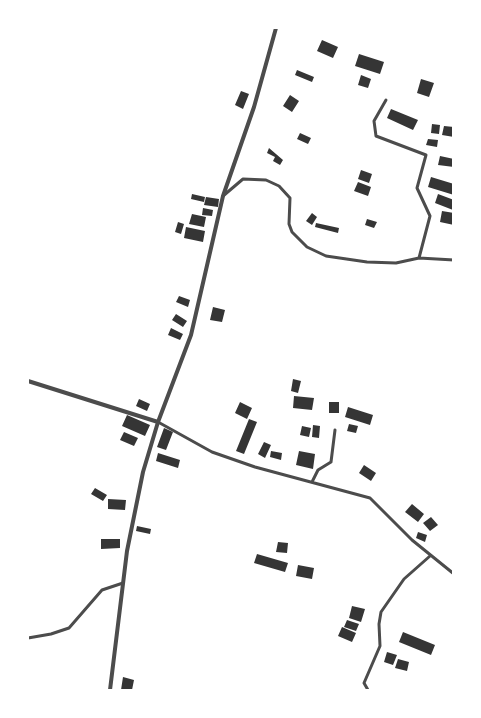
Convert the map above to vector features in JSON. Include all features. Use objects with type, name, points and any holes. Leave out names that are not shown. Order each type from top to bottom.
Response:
[{"type":"street","points":[[110,690],[123,583],[143,472],[158,422],[191,335],[223,196],[254,107],[276,28]]},
{"type":"street","points":[[386,100],[374,121],[376,136],[426,155],[417,188],[430,216],[419,258]]},
{"type":"street","points":[[223,196],[243,180],[266,180],[288,194],[290,201],[289,224],[292,232],[307,247],[317,253],[367,262],[396,263],[419,258],[454,260]]},
{"type":"street","points":[[28,381],[158,422],[212,452],[255,467],[370,498],[430,556],[454,574]]},
{"type":"street","points":[[312,482],[318,470],[331,462],[335,430]]},
{"type":"street","points":[[368,690],[364,683],[380,646],[379,624],[381,612],[404,579],[430,556]]},
{"type":"street","points":[[28,638],[52,634],[69,628],[102,590],[123,583]]},
{"type":"building","points":[[322,40],[338,47],[333,58],[317,51]]},
{"type":"building","points":[[359,54],[384,62],[380,74],[355,66]]},
{"type":"building","points":[[297,70],[314,77],[312,82],[295,75]]},
{"type":"building","points":[[361,75],[371,79],[368,88],[358,85]]},
{"type":"building","points":[[421,79],[434,83],[429,97],[417,93]]},
{"type":"building","points":[[241,91],[249,94],[243,109],[235,105]]},
{"type":"building","points":[[290,95],[299,101],[292,112],[283,106]]},
{"type":"building","points":[[391,109],[418,120],[413,130],[387,118]]},
{"type":"building","points":[[432,124],[440,125],[439,134],[431,133]]},
{"type":"building","points":[[444,126],[454,127],[454,137],[442,135]]},
{"type":"building","points":[[300,133],[311,138],[308,144],[297,139]]},
{"type":"building","points":[[428,139],[438,140],[437,147],[426,145]]},
{"type":"building","points":[[269,148],[283,160],[280,165],[273,161],[275,157],[267,153]]},
{"type":"building","points":[[440,156],[454,159],[454,167],[438,165]]},
{"type":"building","points":[[361,170],[372,174],[369,183],[358,179]]},
{"type":"building","points":[[431,177],[454,184],[454,195],[428,187]]},
{"type":"building","points":[[358,182],[371,187],[368,196],[354,191]]},
{"type":"building","points":[[192,194],[205,197],[204,202],[191,199]]},
{"type":"building","points":[[438,194],[454,200],[453,210],[435,203]]},
{"type":"building","points":[[206,197],[219,199],[218,207],[204,205]]},
{"type":"building","points":[[203,208],[213,210],[212,216],[202,215]]},
{"type":"building","points":[[442,211],[454,213],[454,225],[440,222]]},
{"type":"building","points":[[312,213],[317,217],[312,225],[306,221]]},
{"type":"building","points":[[192,214],[206,217],[204,227],[189,224]]},
{"type":"building","points":[[367,219],[377,222],[374,228],[365,225]]},
{"type":"building","points":[[178,222],[184,224],[181,234],[175,232]]},
{"type":"building","points":[[316,223],[339,228],[338,233],[315,227]]},
{"type":"building","points":[[186,227],[205,231],[203,242],[184,238]]},
{"type":"building","points":[[179,296],[190,300],[188,307],[176,302]]},
{"type":"building","points":[[213,307],[225,310],[222,322],[210,320]]},
{"type":"building","points":[[176,314],[187,321],[183,327],[172,320]]},
{"type":"building","points":[[171,328],[183,334],[180,340],[168,335]]},
{"type":"building","points":[[293,379],[301,381],[298,393],[291,391]]},
{"type":"building","points":[[294,396],[314,398],[312,410],[293,408]]},
{"type":"building","points":[[139,399],[150,404],[147,411],[136,406]]},
{"type":"building","points":[[240,402],[252,408],[247,419],[235,413]]},
{"type":"building","points":[[329,402],[339,402],[339,413],[329,413]]},
{"type":"building","points":[[348,407],[373,415],[370,425],[345,417]]},
{"type":"building","points":[[127,415],[150,425],[145,436],[122,426]]},
{"type":"building","points":[[249,419],[257,422],[244,454],[236,451]]},
{"type":"building","points":[[349,424],[358,426],[356,433],[347,431]]},
{"type":"building","points":[[313,425],[320,426],[319,438],[312,437]]},
{"type":"building","points":[[302,426],[311,428],[309,437],[300,435]]},
{"type":"building","points":[[164,428],[173,432],[166,450],[157,447]]},
{"type":"building","points":[[124,432],[138,438],[134,446],[120,440]]},
{"type":"building","points":[[264,442],[271,445],[265,458],[258,454]]},
{"type":"building","points":[[271,451],[282,453],[281,460],[270,457]]},
{"type":"building","points":[[299,451],[315,454],[313,469],[296,465]]},
{"type":"building","points":[[158,453],[180,460],[178,468],[156,461]]},
{"type":"building","points":[[364,465],[376,473],[371,481],[359,473]]},
{"type":"building","points":[[95,488],[107,495],[103,501],[91,494]]},
{"type":"building","points":[[108,499],[126,500],[125,510],[108,509]]},
{"type":"building","points":[[412,504],[424,514],[418,522],[405,512]]},
{"type":"building","points":[[431,517],[438,525],[430,531],[423,523]]},
{"type":"building","points":[[137,526],[151,529],[150,534],[136,531]]},
{"type":"building","points":[[418,532],[427,535],[425,542],[416,538]]},
{"type":"building","points":[[101,539],[120,539],[120,548],[101,549]]},
{"type":"building","points":[[278,542],[288,543],[287,553],[276,552]]},
{"type":"building","points":[[257,554],[288,563],[285,572],[254,563]]},
{"type":"building","points":[[298,565],[314,568],[312,579],[296,576]]},
{"type":"building","points":[[352,606],[365,609],[361,622],[349,618]]},
{"type":"building","points":[[347,620],[359,624],[356,631],[344,627]]},
{"type":"building","points":[[342,627],[356,633],[352,642],[338,636]]},
{"type":"building","points":[[403,632],[435,645],[431,655],[399,642]]},
{"type":"building","points":[[387,652],[397,655],[393,665],[384,662]]},
{"type":"building","points":[[398,659],[409,662],[407,671],[395,668]]},
{"type":"building","points":[[123,677],[134,680],[132,690],[121,690]]}]
